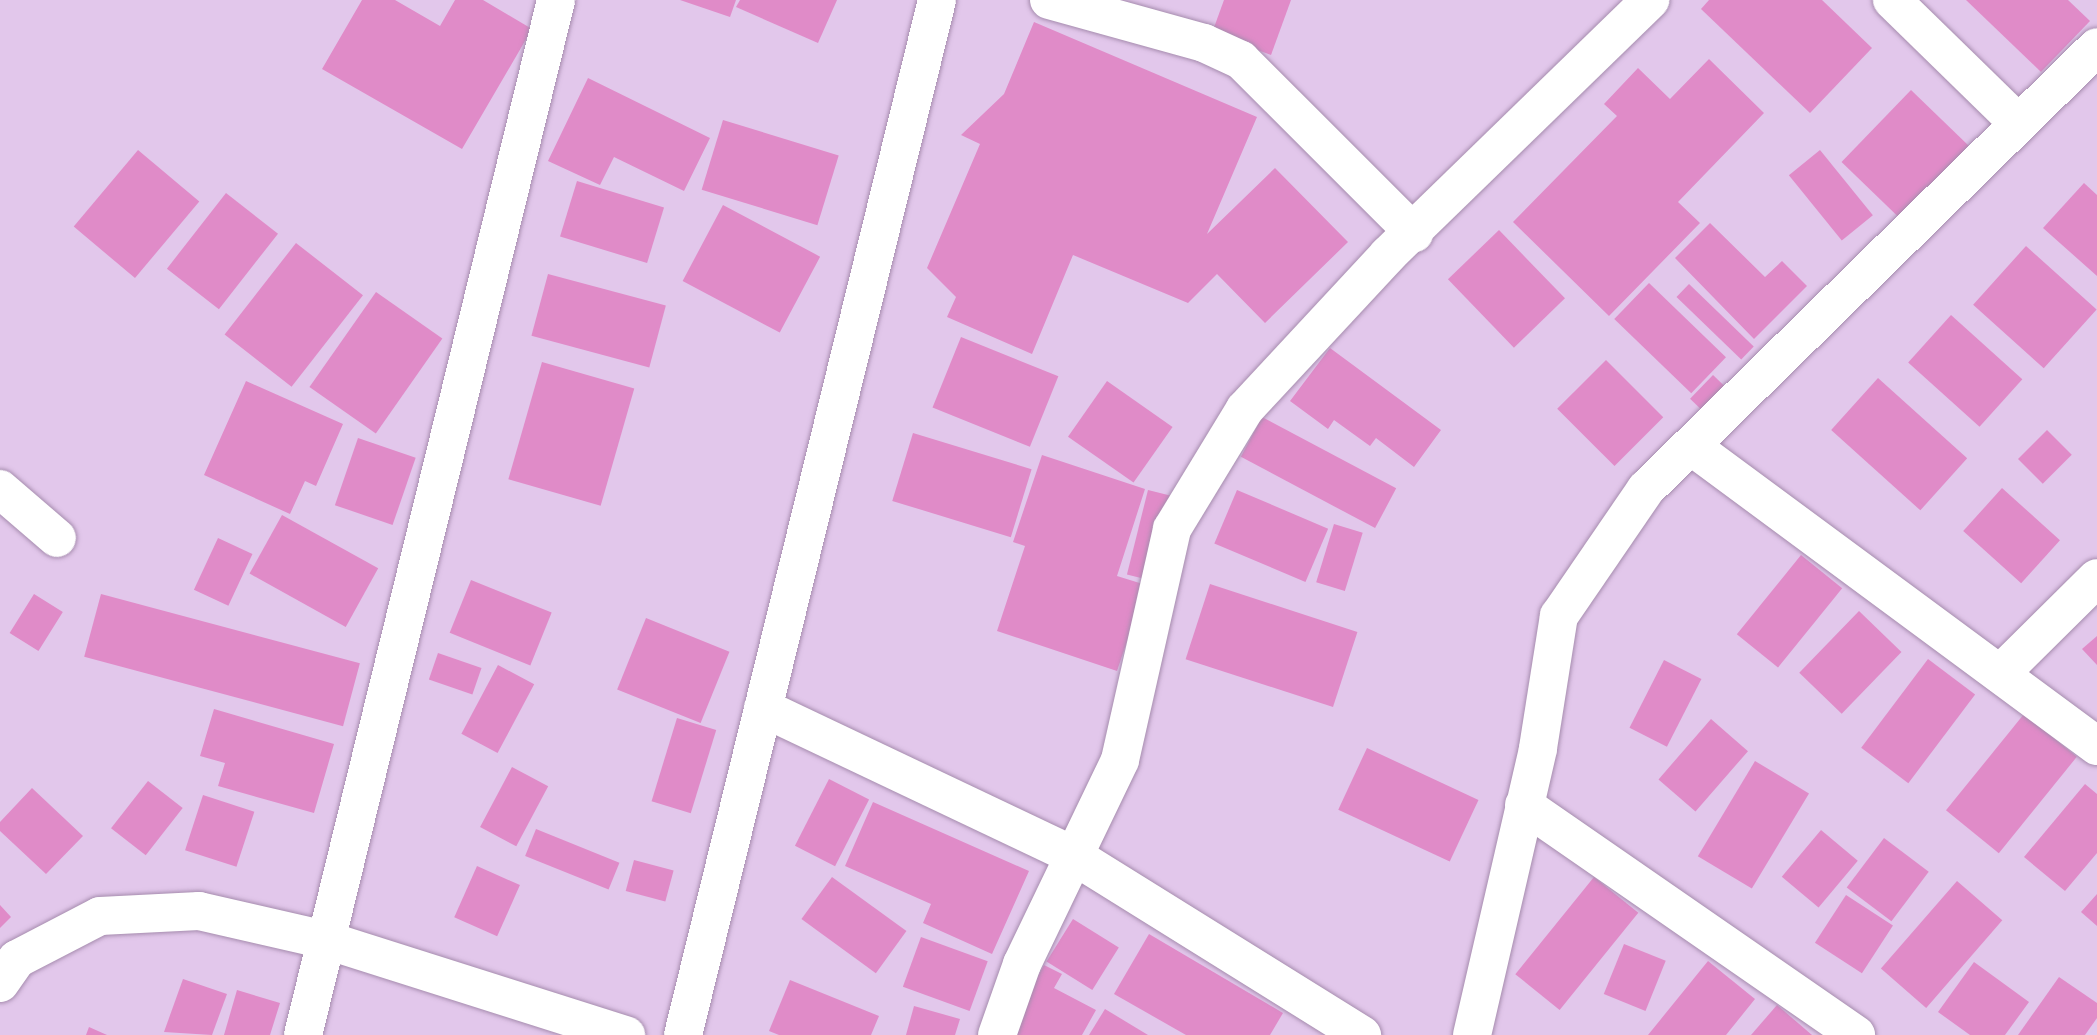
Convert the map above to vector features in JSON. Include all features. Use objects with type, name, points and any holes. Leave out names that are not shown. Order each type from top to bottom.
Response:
[{"type":"street","points":[[303,1035],[556,0]]},
{"type":"street","points":[[684,1035],[937,0]]},
{"type":"street","points":[[1049,0],[1204,43],[1241,60],[1415,233]]},
{"type":"street","points":[[997,1035],[1022,964],[1071,854],[1120,760],[1172,529],[1245,409],[1388,255],[1415,233],[1650,0]]},
{"type":"street","points":[[1892,0],[2020,124]]},
{"type":"street","points":[[1472,1035],[1524,805],[1559,616],[1646,489],[2097,47]]},
{"type":"street","points":[[1691,446],[2097,746]]},
{"type":"street","points":[[0,489],[57,538]]},
{"type":"street","points":[[2000,674],[2097,578]]},
{"type":"street","points":[[763,708],[1071,854],[1362,1035]]},
{"type":"street","points":[[1524,805],[1856,1035]]},
{"type":"street","points":[[0,983],[17,959],[100,916],[199,911],[326,940],[626,1035]]},
{"type":"building","points":[[362,0],[395,0],[440,26],[455,0],[483,0],[532,29],[462,149],[322,69]]},
{"type":"building","points":[[680,0],[736,0],[730,17]]},
{"type":"building","points":[[740,0],[837,0],[818,43],[736,7]]},
{"type":"building","points":[[1224,0],[1291,0],[1271,55],[1212,33]]},
{"type":"building","points":[[1709,0],[1822,0],[1872,48],[1810,113],[1701,9]]},
{"type":"building","points":[[1966,0],[2068,0],[2090,21],[2041,72]]},
{"type":"building","points":[[1034,22],[1257,117],[1207,234],[1275,168],[1348,242],[1265,323],[1217,274],[1188,303],[1073,255],[1032,354],[947,317],[956,297],[927,268],[980,144],[961,135],[1004,94]]},
{"type":"building","points":[[1709,59],[1764,113],[1678,202],[1700,223],[1609,316],[1513,222],[1617,116],[1604,104],[1638,68],[1670,99]]},
{"type":"building","points":[[588,78],[710,138],[684,191],[614,157],[600,185],[548,161]]},
{"type":"building","points":[[1911,90],[1973,150],[1903,222],[1842,162]]},
{"type":"building","points":[[723,120],[839,155],[817,225],[702,190]]},
{"type":"building","points":[[138,150],[199,201],[135,278],[74,227]]},
{"type":"building","points":[[1820,150],[1873,215],[1842,240],[1789,175]]},
{"type":"building","points":[[577,181],[664,208],[647,263],[560,236]]},
{"type":"building","points":[[2084,183],[2097,195],[2097,276],[2043,228]]},
{"type":"building","points":[[226,193],[278,234],[219,309],[167,269]]},
{"type":"building","points":[[723,205],[820,257],[780,333],[683,281]]},
{"type":"building","points":[[1710,223],[1765,277],[1782,261],[1807,286],[1754,339],[1675,258]]},
{"type":"building","points":[[1499,230],[1565,298],[1514,348],[1448,279]]},
{"type":"building","points":[[296,243],[363,295],[292,387],[225,334]]},
{"type":"building","points":[[2026,246],[2097,310],[2044,368],[1973,305]]},
{"type":"building","points":[[548,274],[666,306],[649,367],[531,336]]},
{"type":"building","points":[[1649,283],[1726,357],[1691,393],[1614,319]]},
{"type":"building","points":[[1689,284],[1754,347],[1741,359],[1676,297]]},
{"type":"building","points":[[376,292],[442,338],[376,433],[309,387]]},
{"type":"building","points":[[1951,315],[2022,379],[1980,427],[1908,363]]},
{"type":"building","points":[[961,337],[1058,376],[1030,447],[933,407]]},
{"type":"building","points":[[1330,348],[1441,430],[1414,467],[1376,438],[1370,446],[1334,420],[1328,429],[1290,401]]},
{"type":"building","points":[[1606,360],[1663,417],[1614,466],[1557,409]]},
{"type":"building","points":[[542,362],[634,388],[601,506],[508,479]]},
{"type":"building","points":[[1713,375],[1736,397],[1713,421],[1690,399]]},
{"type":"building","points":[[1878,378],[1967,458],[1920,510],[1831,430]]},
{"type":"building","points":[[246,381],[343,424],[316,486],[305,481],[290,514],[204,475]]},
{"type":"building","points":[[1107,381],[1173,427],[1134,483],[1068,437]]},
{"type":"building","points":[[1262,417],[1396,488],[1375,528],[1241,457]]},
{"type":"building","points":[[2047,430],[2072,455],[2043,484],[2018,459]]},
{"type":"building","points":[[913,433],[1032,469],[1011,537],[892,501]]},
{"type":"building","points":[[358,438],[416,458],[393,525],[335,505]]},
{"type":"building","points":[[1042,455],[1145,489],[1117,576],[1146,585],[1117,671],[997,631],[1025,546],[1013,542]]},
{"type":"building","points":[[2002,488],[2060,540],[2021,583],[1963,531]]},
{"type":"building","points":[[1148,490],[1179,498],[1158,582],[1127,574]]},
{"type":"building","points":[[1237,490],[1328,529],[1305,582],[1214,543]]},
{"type":"building","points":[[282,515],[378,568],[346,627],[250,574]]},
{"type":"building","points":[[1334,524],[1363,533],[1345,591],[1316,582]]},
{"type":"building","points":[[218,538],[252,554],[228,606],[194,590]]},
{"type":"building","points":[[1801,555],[1842,588],[1778,668],[1737,634]]},
{"type":"building","points":[[471,580],[552,613],[530,665],[450,633]]},
{"type":"building","points":[[1210,584],[1357,632],[1333,707],[1186,659]]},
{"type":"building","points":[[34,594],[63,612],[38,651],[10,633]]},
{"type":"building","points":[[101,594],[360,663],[343,726],[84,657]]},
{"type":"building","points":[[1859,611],[1901,652],[1842,714],[1799,673]]},
{"type":"building","points":[[646,618],[729,652],[701,723],[617,689]]},
{"type":"building","points":[[2097,636],[2097,665],[2082,649]]},
{"type":"building","points":[[438,653],[481,668],[472,694],[429,679]]},
{"type":"building","points":[[1928,659],[1975,695],[1908,783],[1861,748]]},
{"type":"building","points":[[1664,660],[1701,679],[1667,747],[1629,728]]},
{"type":"building","points":[[498,665],[534,684],[498,753],[461,734]]},
{"type":"building","points":[[214,709],[334,744],[314,813],[218,786],[225,763],[200,756]]},
{"type":"building","points":[[2024,714],[2077,757],[1999,853],[1946,810]]},
{"type":"building","points":[[677,718],[716,730],[691,813],[652,801]]},
{"type":"building","points":[[1711,719],[1748,751],[1695,812],[1659,779]]},
{"type":"building","points":[[1367,748],[1478,800],[1450,862],[1338,810]]},
{"type":"building","points":[[1755,761],[1809,793],[1752,889],[1698,856]]},
{"type":"building","points":[[512,767],[548,786],[516,846],[480,827]]},
{"type":"building","points":[[829,779],[869,799],[835,866],[795,846]]},
{"type":"building","points":[[148,781],[183,808],[146,855],[111,828]]},
{"type":"building","points":[[2085,784],[2097,794],[2097,853],[2065,891],[2024,857]]},
{"type":"building","points":[[32,788],[83,836],[46,874],[0,831],[0,822]]},
{"type":"building","points":[[203,795],[254,812],[236,867],[185,850]]},
{"type":"building","points":[[873,802],[1029,871],[992,954],[923,923],[931,904],[845,866]]},
{"type":"building","points":[[536,829],[619,863],[609,890],[525,856]]},
{"type":"building","points":[[1821,830],[1858,861],[1819,908],[1782,877]]},
{"type":"building","points":[[1884,838],[1929,872],[1891,921],[1847,888]]},
{"type":"building","points":[[634,860],[674,871],[665,902],[626,891]]},
{"type":"building","points":[[477,866],[520,885],[497,936],[454,917]]},
{"type":"building","points":[[832,877],[906,931],[876,973],[801,919]]},
{"type":"building","points":[[1594,877],[1638,913],[1560,1010],[1515,974]]},
{"type":"building","points":[[1957,881],[2002,920],[1926,1008],[1881,969]]},
{"type":"building","points":[[2097,894],[2097,926],[2081,912]]},
{"type":"building","points":[[1846,895],[1893,925],[1862,973],[1815,943]]},
{"type":"building","points":[[0,905],[11,917],[0,928]]},
{"type":"building","points":[[1073,919],[1119,948],[1092,990],[1047,961]]},
{"type":"building","points":[[1149,934],[1283,1013],[1270,1035],[1186,1035],[1114,994]]},
{"type":"building","points":[[921,937],[988,961],[970,1011],[903,987]]},
{"type":"building","points":[[1624,944],[1666,961],[1645,1011],[1604,994]]},
{"type":"building","points":[[1708,961],[1755,999],[1726,1035],[1648,1035]]},
{"type":"building","points":[[1974,962],[2029,1002],[2005,1035],[1970,1035],[1938,1012]]},
{"type":"building","points":[[1044,965],[1062,974],[1054,988],[1096,1010],[1082,1035],[1006,1035]]},
{"type":"building","points":[[2059,977],[2097,1003],[2097,1018],[2085,1035],[2018,1035]]},
{"type":"building","points":[[183,979],[227,994],[212,1035],[164,1032]]},
{"type":"building","points":[[790,980],[879,1016],[871,1035],[779,1035],[769,1031]]},
{"type":"building","points":[[237,990],[280,1003],[270,1035],[224,1035]]},
{"type":"building","points":[[1777,1005],[1812,1035],[1751,1035]]},
{"type":"building","points":[[914,1006],[960,1019],[955,1035],[906,1035]]},
{"type":"building","points":[[1105,1009],[1148,1035],[1089,1035]]},
{"type":"building","points":[[89,1027],[107,1035],[86,1035]]}]
